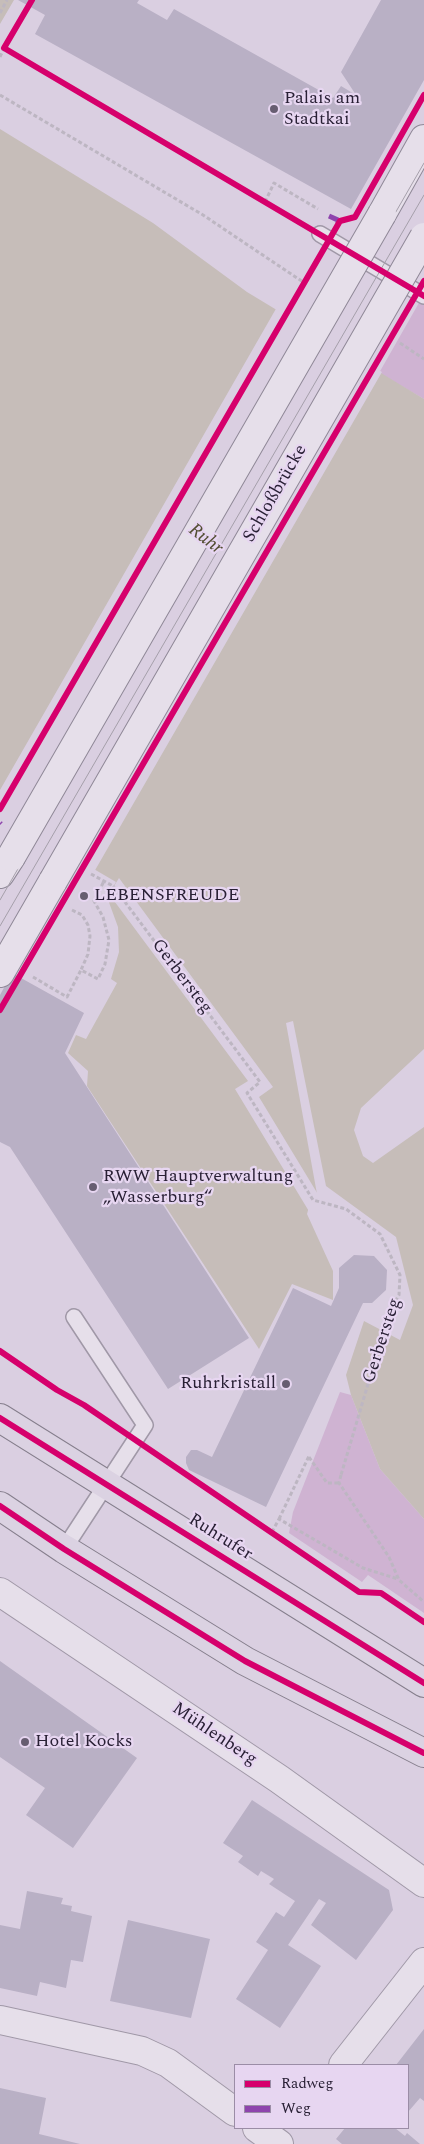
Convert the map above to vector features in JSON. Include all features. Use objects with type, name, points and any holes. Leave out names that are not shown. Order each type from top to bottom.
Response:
[{"type":"main road","points":[[5,866],[424,139]]},
{"type":"main road","name":"Schloßbrücke","points":[[0,973],[424,237]]},
{"type":"main road","name":"Ruhrufer","points":[[0,1418],[424,1683]]},
{"type":"main road","points":[[0,1506],[64,1549],[245,1661],[424,1753]]},
{"type":"main road","name":"Mühlenberg","points":[[0,1592],[279,1779],[424,1883]]},
{"type":"main road","points":[[344,2064],[424,1962]]},
{"type":"main road","points":[[0,2020],[142,2051],[168,2063],[234,2111]]},
{"type":"main road","points":[[258,2129],[280,2144],[293,2129]]},
{"type":"lane","points":[[320,234],[424,296]]},
{"type":"lane","points":[[64,1549],[145,1425],[74,1317]]},
{"type":"path","points":[[0,13],[7,0]]},
{"type":"path","points":[[0,57],[4,48]]},
{"type":"path","points":[[0,95],[202,215],[310,286]]},
{"type":"path","points":[[265,202],[274,183],[322,211]]},
{"type":"path","points":[[401,344],[424,359]]},
{"type":"path","points":[[30,976],[67,997],[88,954],[90,936],[88,924],[82,915],[72,910]]},
{"type":"path","points":[[272,1532],[309,1456],[327,1483],[339,1483],[390,1557],[399,1580]]},
{"type":"path","points":[[279,1519],[363,1568],[399,1580],[424,1602]]},
{"type":"shaded area","points":[[424,294],[424,399],[379,373]]},
{"type":"shaded area","points":[[340,1392],[351,1395],[380,1469],[424,1519],[424,1613],[368,1575],[362,1582],[289,1533],[293,1512]]},
{"type":"water","points":[[0,0],[14,0],[0,24]]},
{"type":"water","name":"Ruhr","points":[[0,129],[153,223],[247,292],[424,399],[424,1049],[361,1108],[354,1130],[363,1156],[373,1163],[424,1127],[424,1519],[380,1469],[351,1395],[346,1375],[364,1321],[400,1340],[413,1305],[396,1237],[326,1186],[293,1021],[286,1023],[317,1194],[310,1203],[307,1214],[333,1271],[333,1300],[292,1284],[259,1349],[87,1086],[88,1071],[68,1053],[76,1035],[86,1039],[117,983],[111,979],[119,952],[118,927],[107,897],[116,882],[0,814]]},
{"type":"pier","points":[[277,307],[382,372],[94,872],[0,817],[0,790]]},
{"type":"pier","points":[[119,878],[273,1087],[259,1097],[319,1196],[313,1204],[310,1213],[235,1089],[248,1081],[109,894]]},
{"type":"building","name":"Palais am Stadtkai","points":[[18,0],[139,0],[137,3],[167,20],[174,9],[333,98],[341,86],[356,95],[341,72],[381,0],[424,0],[424,80],[351,209],[35,34],[45,15]]},
{"type":"building","name":"RWW Hauptverwaltung „Wasserburg“","points":[[12,973],[84,1013],[65,1053],[249,1338],[168,1389],[10,1147],[0,1142],[0,995]]},
{"type":"building","name":"Ruhrkristall","points":[[354,1255],[374,1256],[387,1270],[386,1290],[372,1303],[363,1303],[266,1507],[189,1470],[186,1457],[191,1450],[197,1450],[212,1457],[293,1288],[331,1306],[339,1288],[339,1268]]},
{"type":"building","points":[[0,1661],[137,1758],[73,1848],[26,1815],[45,1788],[0,1757]]},
{"type":"building","points":[[252,1800],[389,1890],[393,1910],[356,1960],[311,1925],[326,1903],[319,1899],[288,1945],[321,1966],[280,2028],[236,1999],[268,1950],[256,1942],[276,1912],[284,1917],[295,1901],[269,1884],[274,1879],[261,1871],[258,1876],[238,1862],[243,1856],[223,1843]]},
{"type":"building","points":[[27,1891],[63,1898],[61,1904],[72,1906],[71,1911],[92,1916],[83,1962],[71,1960],[66,1988],[40,1982],[37,1996],[0,1988],[0,1925],[20,1929]]},
{"type":"building","points":[[128,1920],[210,1939],[191,2018],[110,2001]]},
{"type":"building","points":[[424,2029],[424,2101],[420,2098],[409,2111],[409,2064],[397,2064]]},
{"type":"building","points":[[0,2088],[46,2098],[39,2134],[80,2144],[0,2144]]},
{"type":"building","points":[[344,2129],[396,2129],[405,2136],[407,2133],[420,2144],[342,2144],[336,2139]]},
{"type":"tram line","points":[[0,900],[424,163]]},
{"type":"tram line","points":[[0,926],[424,195]]},
{"type":"marked path","points":[[329,216],[340,221],[337,224]]},
{"type":"cycle path","points":[[32,0],[4,48],[424,296]]},
{"type":"cycle path","points":[[0,809],[340,221],[355,217],[424,95]]},
{"type":"cycle path","points":[[0,1010],[424,281]]},
{"type":"cycle path","points":[[0,1351],[57,1390],[84,1405],[359,1592],[381,1593],[424,1622]]},
{"type":"cycle path","points":[[0,1418],[424,1683]]},
{"type":"cycle path","points":[[0,1506],[64,1549],[245,1661],[424,1753]]},
{"type":"place","name":"Palais am Stadtkai","points":[[274,109]]},
{"type":"place","name":"LEBENSFREUDE","points":[[84,896]]},
{"type":"place","name":"RWW Hauptverwaltung „Wasserburg“","points":[[93,1187]]},
{"type":"place","name":"Ruhrkristall","points":[[286,1384]]},
{"type":"place","name":"Hotel Kocks","points":[[25,1742]]}]
